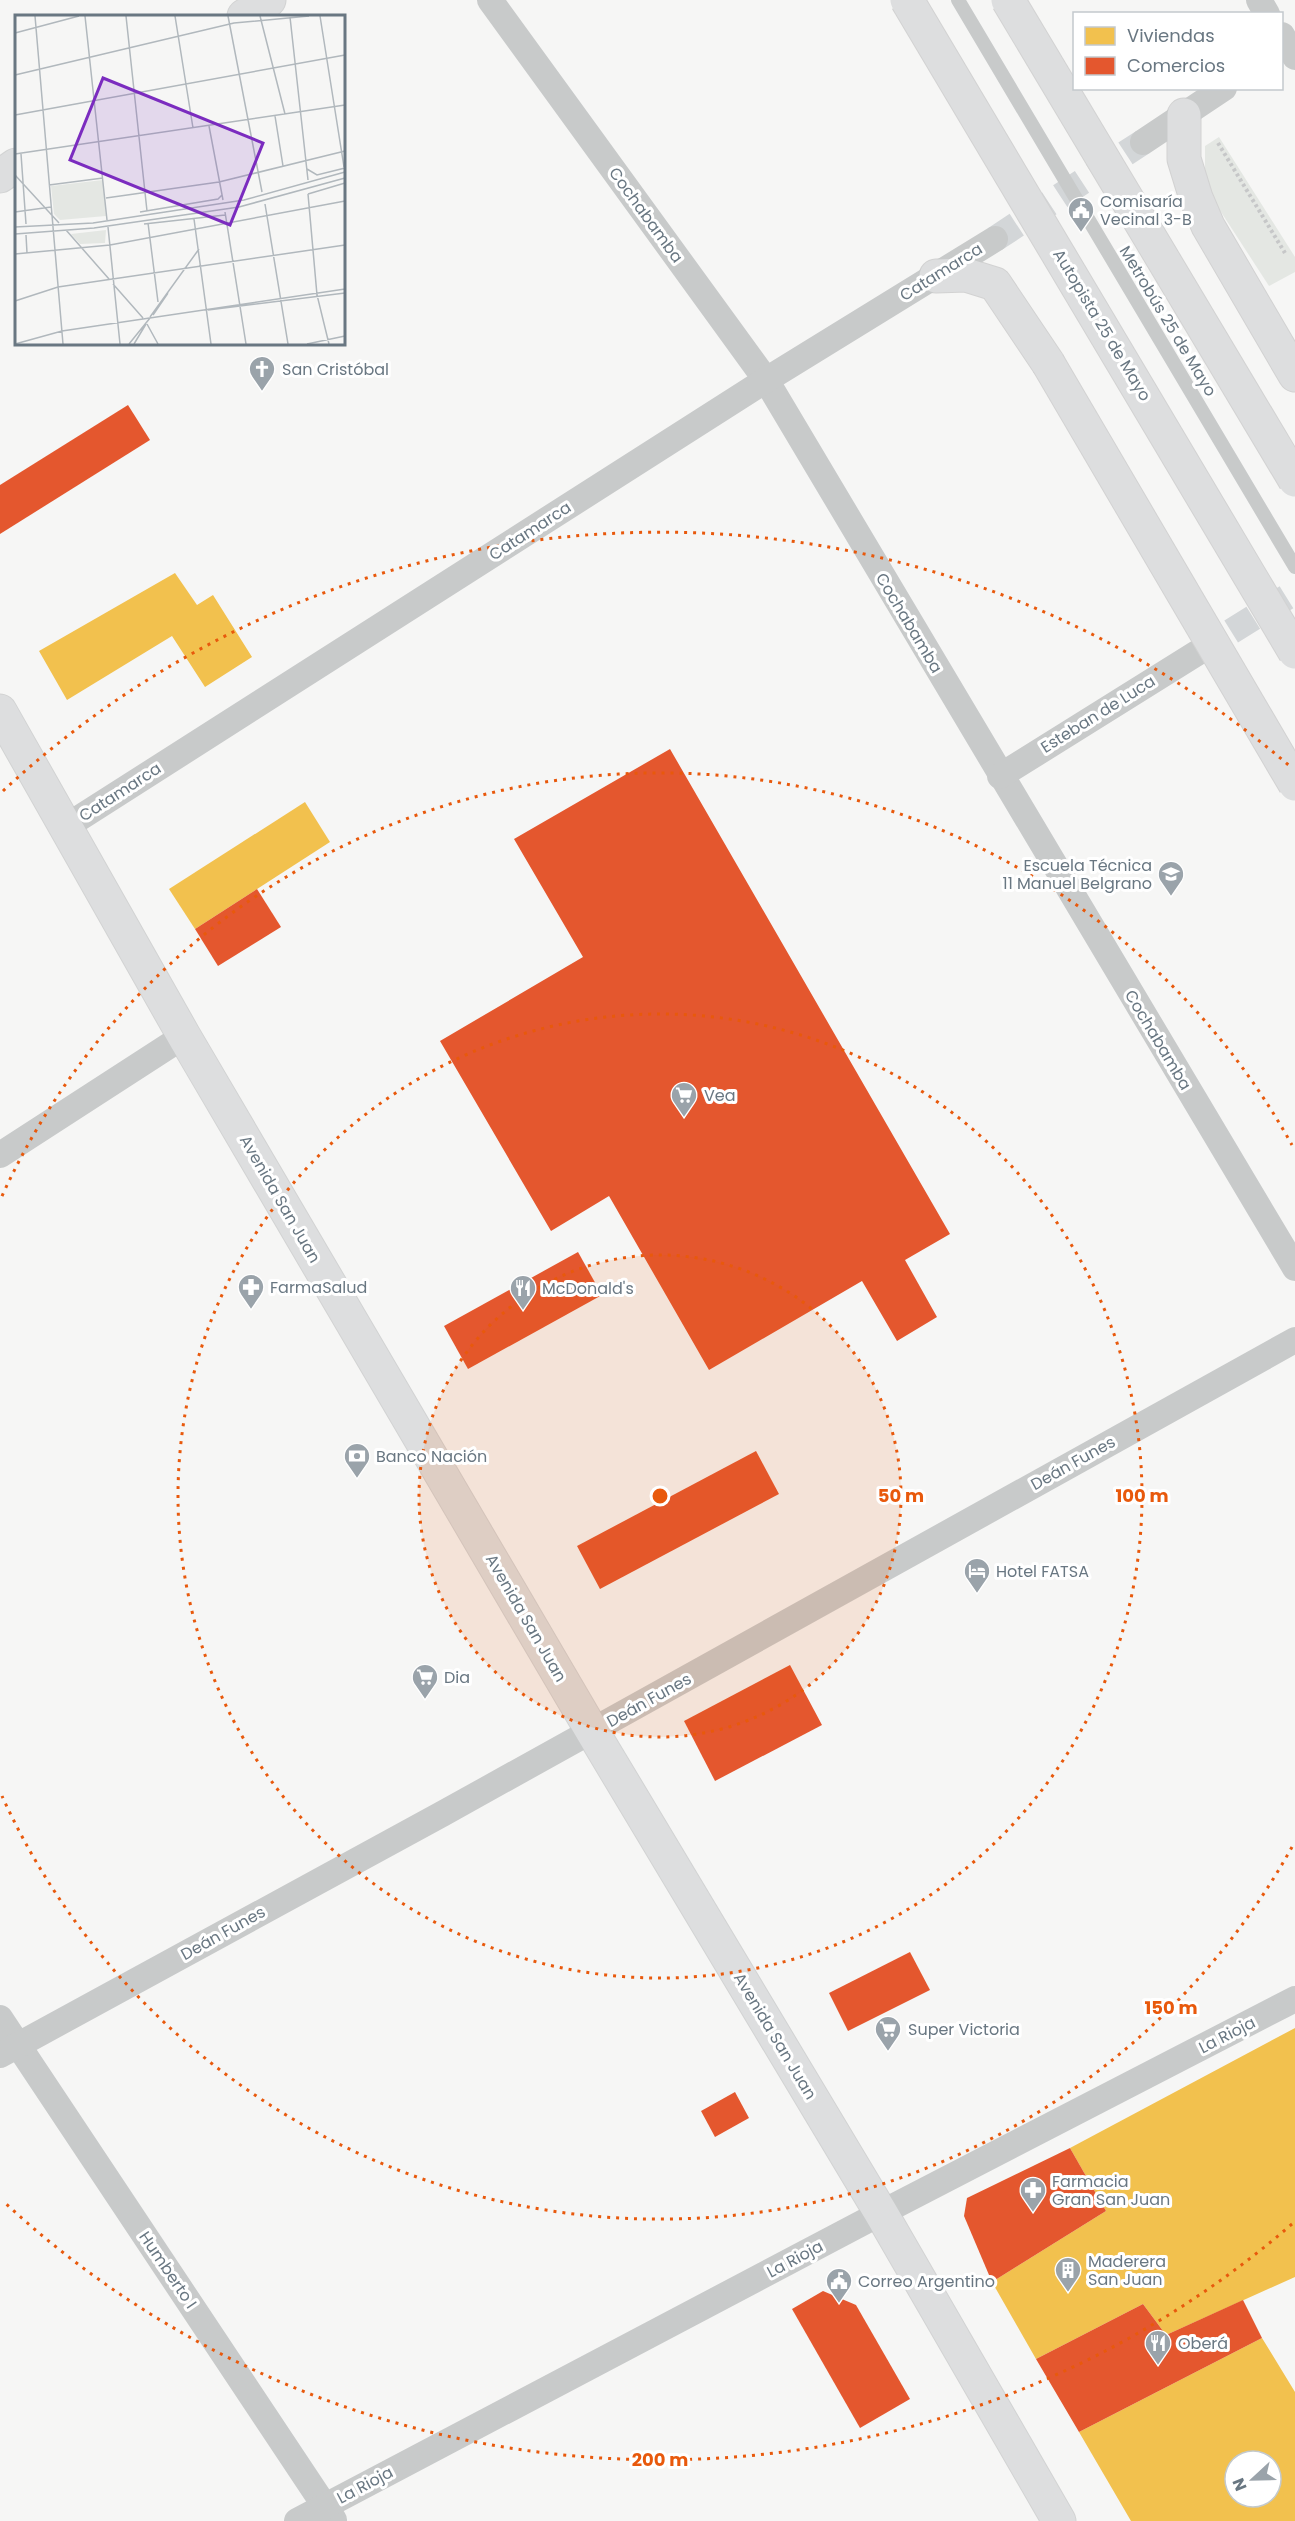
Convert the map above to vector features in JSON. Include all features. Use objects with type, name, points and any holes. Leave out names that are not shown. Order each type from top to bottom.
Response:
[{"type":"main road","points":[[246,15],[269,0]]},
{"type":"main road","name":"Autopista 25 de Mayo","points":[[907,0],[1295,652]]},
{"type":"main road","points":[[1008,0],[1295,480]]},
{"type":"main road","points":[[1190,111],[1184,159],[1196,198],[1208,226],[1292,370]]},
{"type":"main road","points":[[0,176],[15,166]]},
{"type":"main road","points":[[936,276],[966,275],[995,284],[1048,363],[1295,784]]},
{"type":"main road","name":"Avenida San Juan","points":[[0,711],[184,1036],[592,1731],[881,2213],[1059,2521]]},
{"type":"street","name":"Cochabamba","points":[[490,0],[766,380],[1295,1268]]},
{"type":"street","points":[[1143,142],[1221,90]]},
{"type":"street","name":"Catamarca","points":[[67,826],[766,380],[995,239]]},
{"type":"street","name":"Esteban de Luca","points":[[1000,776],[1197,653]]},
{"type":"street","points":[[0,1155],[184,1036]]},
{"type":"street","name":"Deán Funes","points":[[8,2050],[592,1731],[1295,1340]]},
{"type":"street","name":"La Rioja","points":[[297,2521],[330,2514],[881,2213],[1295,1999]]},
{"type":"street","name":"Humberto I","points":[[0,2019],[8,2050],[330,2514]]},
{"type":"lane","name":"Metrobús 25 de Mayo","points":[[958,0],[1295,567]]},
{"type":"path","points":[[1190,111],[1285,253]]},
{"type":"shaded area","points":[[1219,137],[1295,257],[1295,272],[1269,286],[1210,195],[1205,169],[1205,146]]},
{"type":"building: Viviendas","points":[[175,573],[197,605],[213,595],[252,657],[205,687],[172,636],[67,700],[39,651]]},
{"type":"building: Viviendas","points":[[305,802],[330,842],[195,929],[169,889]]},
{"type":"building: Viviendas","points":[[1295,2028],[1295,2277],[1166,2335],[1143,2304],[1036,2359],[992,2282],[1106,2211],[1070,2148]]},
{"type":"building: Viviendas","points":[[1262,2338],[1295,2392],[1295,2521],[1131,2521],[1079,2432]]},
{"type":"building: Comercios","points":[[128,405],[150,440],[0,534],[0,485]]},
{"type":"building: Comercios","name":"Vea","points":[[670,749],[950,1234],[905,1260],[937,1317],[897,1341],[862,1281],[709,1370],[609,1196],[551,1231],[440,1041],[583,957],[514,839]]},
{"type":"building: Comercios","points":[[257,889],[281,927],[218,966],[195,929]]},
{"type":"building: Comercios","name":"McDonald's","points":[[578,1252],[602,1295],[468,1369],[444,1326]]},
{"type":"building: Comercios","points":[[756,1451],[779,1494],[600,1589],[577,1546]]},
{"type":"building: Comercios","points":[[790,1665],[822,1725],[715,1781],[684,1721]]},
{"type":"building: Comercios","points":[[910,1952],[930,1990],[848,2031],[829,1993]]},
{"type":"building: Comercios","points":[[735,2092],[749,2118],[715,2137],[701,2111]]},
{"type":"building: Comercios","name":"Farmacia Gran San Juan","points":[[1070,2148],[1106,2211],[992,2282],[964,2216],[967,2198]]},
{"type":"building: Comercios","points":[[823,2291],[856,2305],[910,2399],[860,2428],[792,2309]]},
{"type":"building: Comercios","name":"Oberá","points":[[1243,2300],[1262,2338],[1079,2432],[1036,2359],[1143,2304],[1166,2335]]},
{"type":"tunnel","points":[[995,239],[1143,142]]},
{"type":"tunnel","points":[[1198,652],[1295,592]]},
{"type":"place","name":"Comisaría Vecinal 3-B","points":[[1081,233]]},
{"type":"place","name":"San Cristóbal","points":[[262,392]]},
{"type":"place","name":"Escuela Técnica 11 Manuel Belgrano","points":[[1171,897]]},
{"type":"place","name":"Vea","points":[[684,1118]]},
{"type":"place","name":"FarmaSalud","points":[[251,1310]]},
{"type":"place","name":"McDonald's","points":[[523,1311]]},
{"type":"place","name":"Banco Nación","points":[[357,1479]]},
{"type":"place","name":"Hotel FATSA","points":[[977,1594]]},
{"type":"place","name":"Dia","points":[[425,1700]]},
{"type":"place","name":"Super Victoria","points":[[888,2052]]},
{"type":"place","name":"Farmacia Gran San Juan","points":[[1033,2213]]},
{"type":"place","name":"Maderera San Juan","points":[[1068,2293]]},
{"type":"place","name":"Correo Argentino","points":[[839,2304]]},
{"type":"place","name":"Oberá","points":[[1158,2366]]}]
